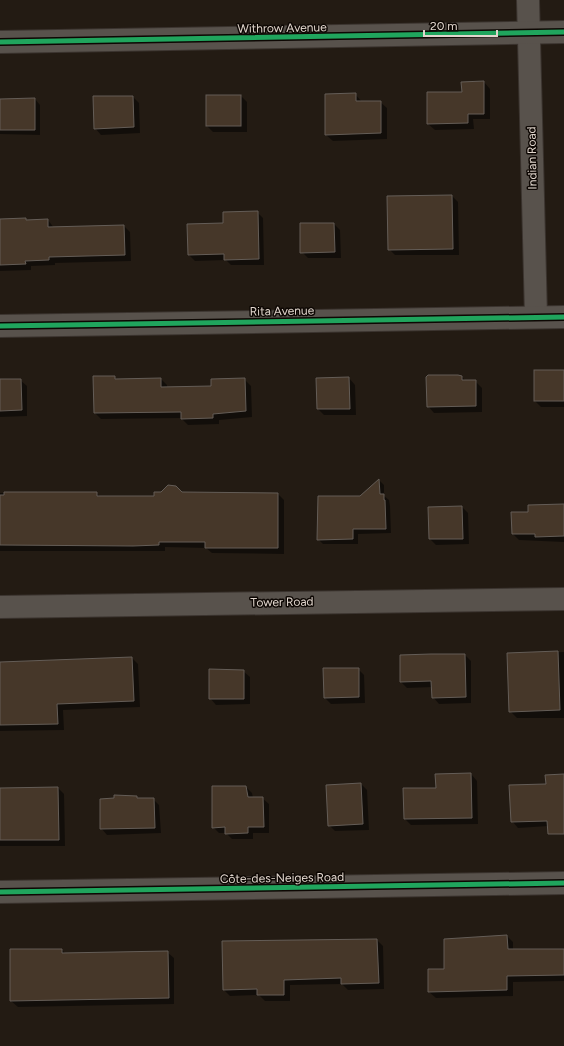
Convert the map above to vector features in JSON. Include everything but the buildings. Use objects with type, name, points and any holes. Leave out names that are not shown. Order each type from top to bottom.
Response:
[{"type":"street","name":"Indian Road","points":[[528,0],[536,317]]},
{"type":"street","name":"Withrow Avenue","points":[[0,42],[529,34],[564,32]]},
{"type":"street","name":"Rita Avenue","points":[[0,326],[564,317]]},
{"type":"street","name":"Tower Road","points":[[0,607],[564,599]]},
{"type":"street","name":"Côte-des-Neiges Road","points":[[0,892],[564,883]]},
{"type":"cycle path","points":[[0,42],[564,32]]},
{"type":"cycle path","points":[[0,326],[564,317]]},
{"type":"cycle path","points":[[0,892],[564,883]]}]
